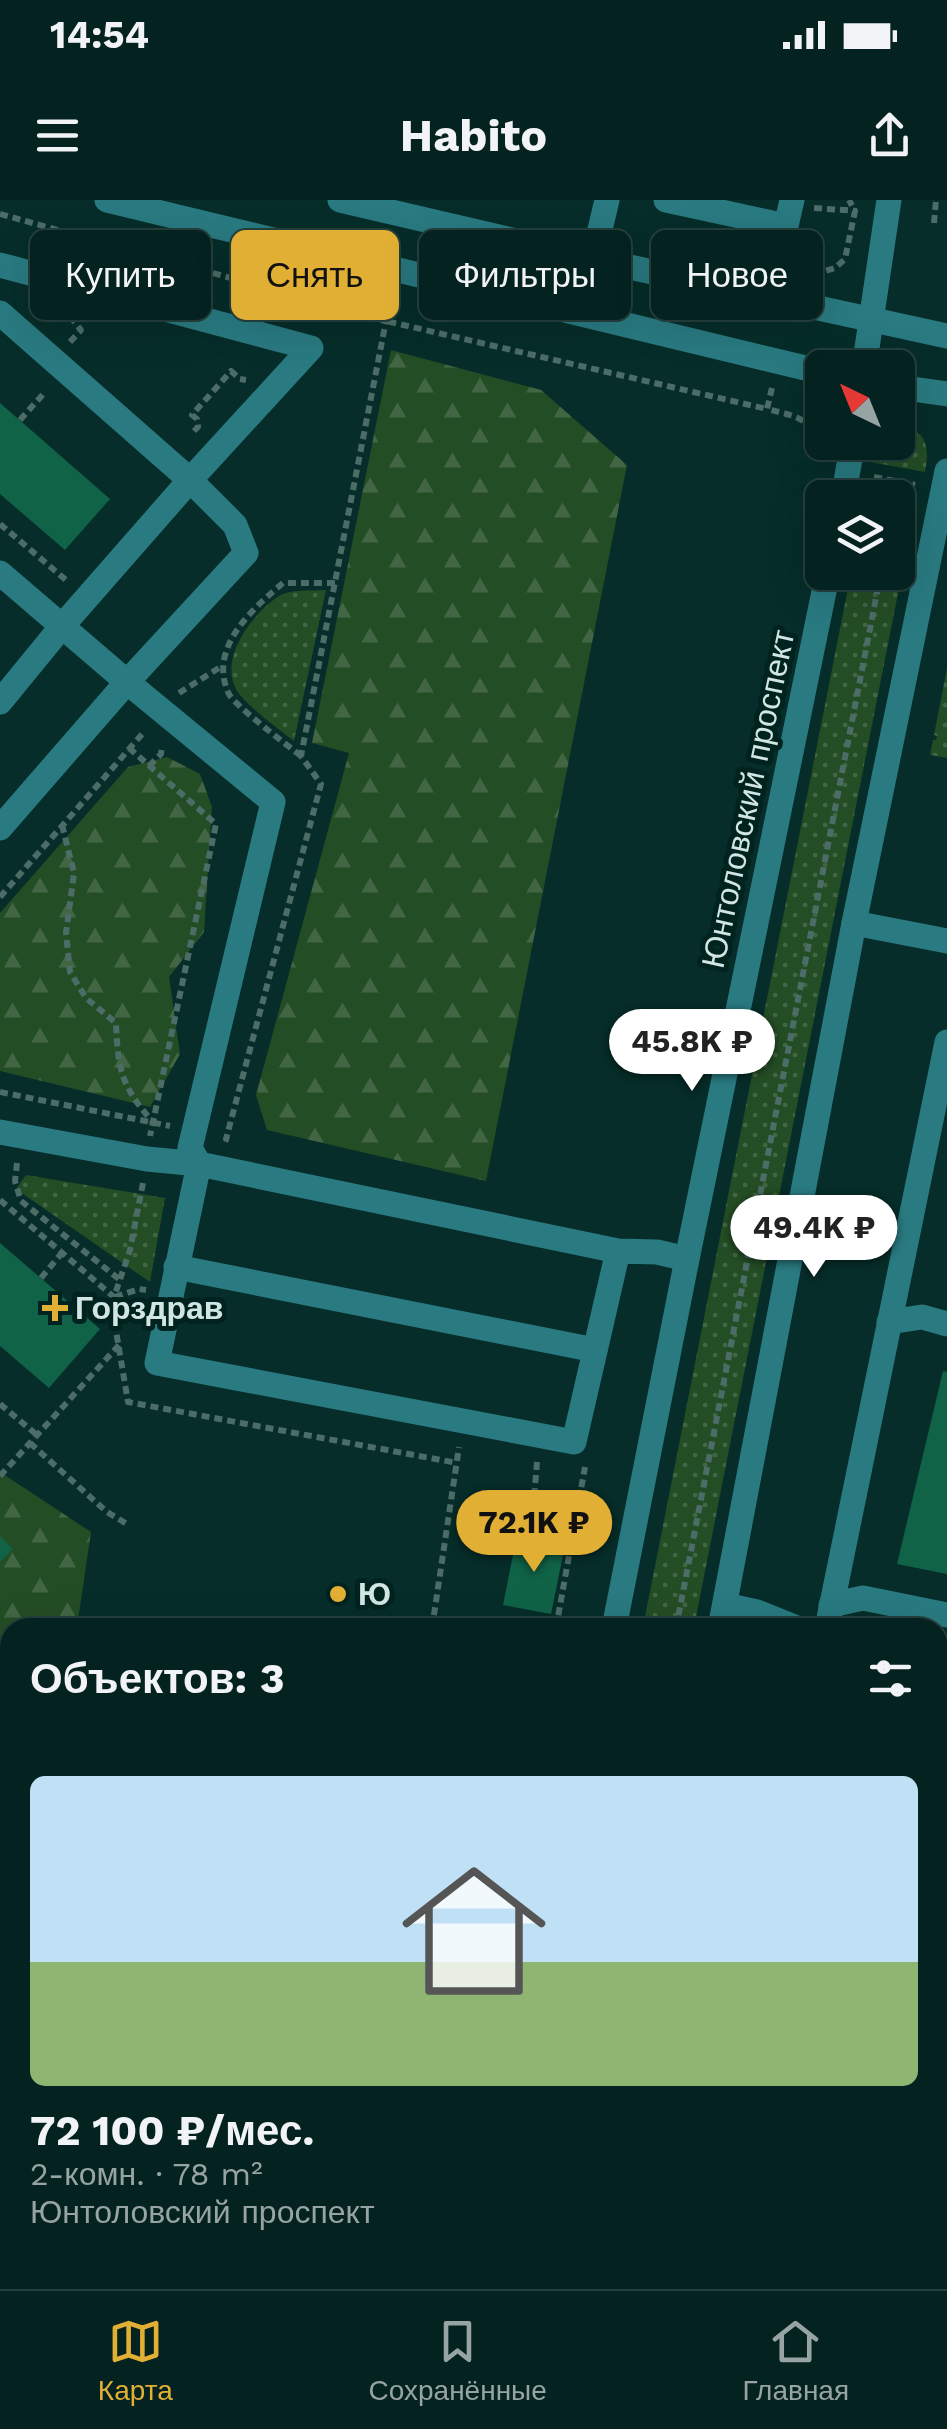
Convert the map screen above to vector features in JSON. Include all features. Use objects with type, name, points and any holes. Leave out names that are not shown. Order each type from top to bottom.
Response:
[{"type":"street","points":[[107,200],[805,368]]},
{"type":"street","points":[[340,200],[469,230]]},
{"type":"street","points":[[600,230],[607,200]]},
{"type":"street","points":[[666,200],[786,226],[792,200]]},
{"type":"street","points":[[867,350],[889,200]]},
{"type":"street","points":[[0,265],[311,348],[55,619],[0,702]]},
{"type":"street","points":[[631,267],[947,336]]},
{"type":"street","points":[[0,313],[190,480],[235,525],[246,553],[0,828]]},
{"type":"street","points":[[915,389],[947,394]]},
{"type":"street","points":[[772,1618],[757,1612],[722,1616],[854,923],[947,471]]},
{"type":"street","points":[[0,573],[273,802],[190,1148],[205,1166]]},
{"type":"street","name":"Юнтоловский проспект","points":[[616,1618],[824,590]]},
{"type":"street","points":[[854,923],[947,942]]},
{"type":"street","points":[[829,1616],[946,1052]]},
{"type":"street","points":[[0,1132],[205,1166],[618,1251],[657,1252],[686,1259]]},
{"type":"street","points":[[205,1166],[176,1267],[156,1363],[574,1442],[618,1251]]},
{"type":"street","points":[[176,1267],[595,1350]]},
{"type":"street","points":[[889,1322],[922,1317],[947,1324]]},
{"type":"street","points":[[829,1616],[864,1598],[947,1615]]},
{"type":"path","points":[[823,272],[845,259],[855,210],[850,200]]},
{"type":"path","points":[[934,223],[936,200]]},
{"type":"path","points":[[0,214],[386,321],[767,408]]},
{"type":"path","points":[[300,756],[386,321]]},
{"type":"path","points":[[20,420],[46,391],[33,380]]},
{"type":"path","points":[[868,476],[888,480]]},
{"type":"path","points":[[915,485],[923,487]]},
{"type":"path","points":[[0,524],[70,584],[55,619]]},
{"type":"path","points":[[205,1166],[226,1139],[320,784],[300,756],[230,697],[222,666],[249,611],[283,583],[334,583]]},
{"type":"path","points":[[678,1618],[878,590]]},
{"type":"path","points":[[0,897],[177,694],[222,666]]},
{"type":"path","points":[[130,748],[216,824],[152,1122],[130,1250],[114,1298],[128,1402],[457,1463]]},
{"type":"path","points":[[62,825],[74,873],[66,933],[70,972],[86,998],[116,1024],[118,1060],[124,1079],[132,1098],[152,1122]]},
{"type":"path","points":[[0,1092],[245,1143]]},
{"type":"path","points":[[17,1162],[15,1181],[21,1201],[119,1278]]},
{"type":"path","points":[[0,1200],[114,1298]]},
{"type":"path","points":[[41,1278],[62,1254]]},
{"type":"path","points":[[0,1476],[119,1345]]},
{"type":"path","points":[[162,1409],[168,1365]]},
{"type":"path","points":[[0,1404],[37,1435]]},
{"type":"path","points":[[434,1618],[463,1421]]},
{"type":"path","points":[[30,1443],[107,1512],[127,1524]]},
{"type":"green space","points":[[391,350],[541,390],[627,465],[486,1181],[267,1130],[256,1095],[349,753],[312,743]]},
{"type":"green space","points":[[915,431],[926,447],[925,472],[870,462],[915,460]]},
{"type":"green space","points":[[326,590],[294,741],[240,695],[232,677],[232,663],[249,624],[279,596]]},
{"type":"green space","points":[[848,590],[899,590],[696,1618],[645,1618]]},
{"type":"green space","points":[[947,668],[947,758],[930,755],[937,736],[934,735]]},
{"type":"green space","points":[[167,757],[200,774],[212,807],[204,932],[169,977],[180,1054],[150,1107],[0,1071],[0,913],[128,767]]},
{"type":"green space","points":[[26,1175],[165,1198],[150,1282],[16,1189]]},
{"type":"green space","points":[[0,1472],[91,1532],[78,1618],[0,1618]]},
{"type":"building","points":[[0,403],[110,499],[65,550],[0,494]]},
{"type":"building","points":[[0,1243],[100,1329],[49,1388],[0,1346]]},
{"type":"building","points":[[943,1371],[947,1372],[947,1574],[897,1564]]},
{"type":"building","points":[[517,1535],[565,1545],[551,1614],[503,1605]]},
{"type":"building","points":[[0,1536],[13,1549],[0,1562]]},
{"type":"place","name":"Горздрав","points":[[55,1308]]},
{"type":"place","name":"Ю","points":[[338,1594]]}]
